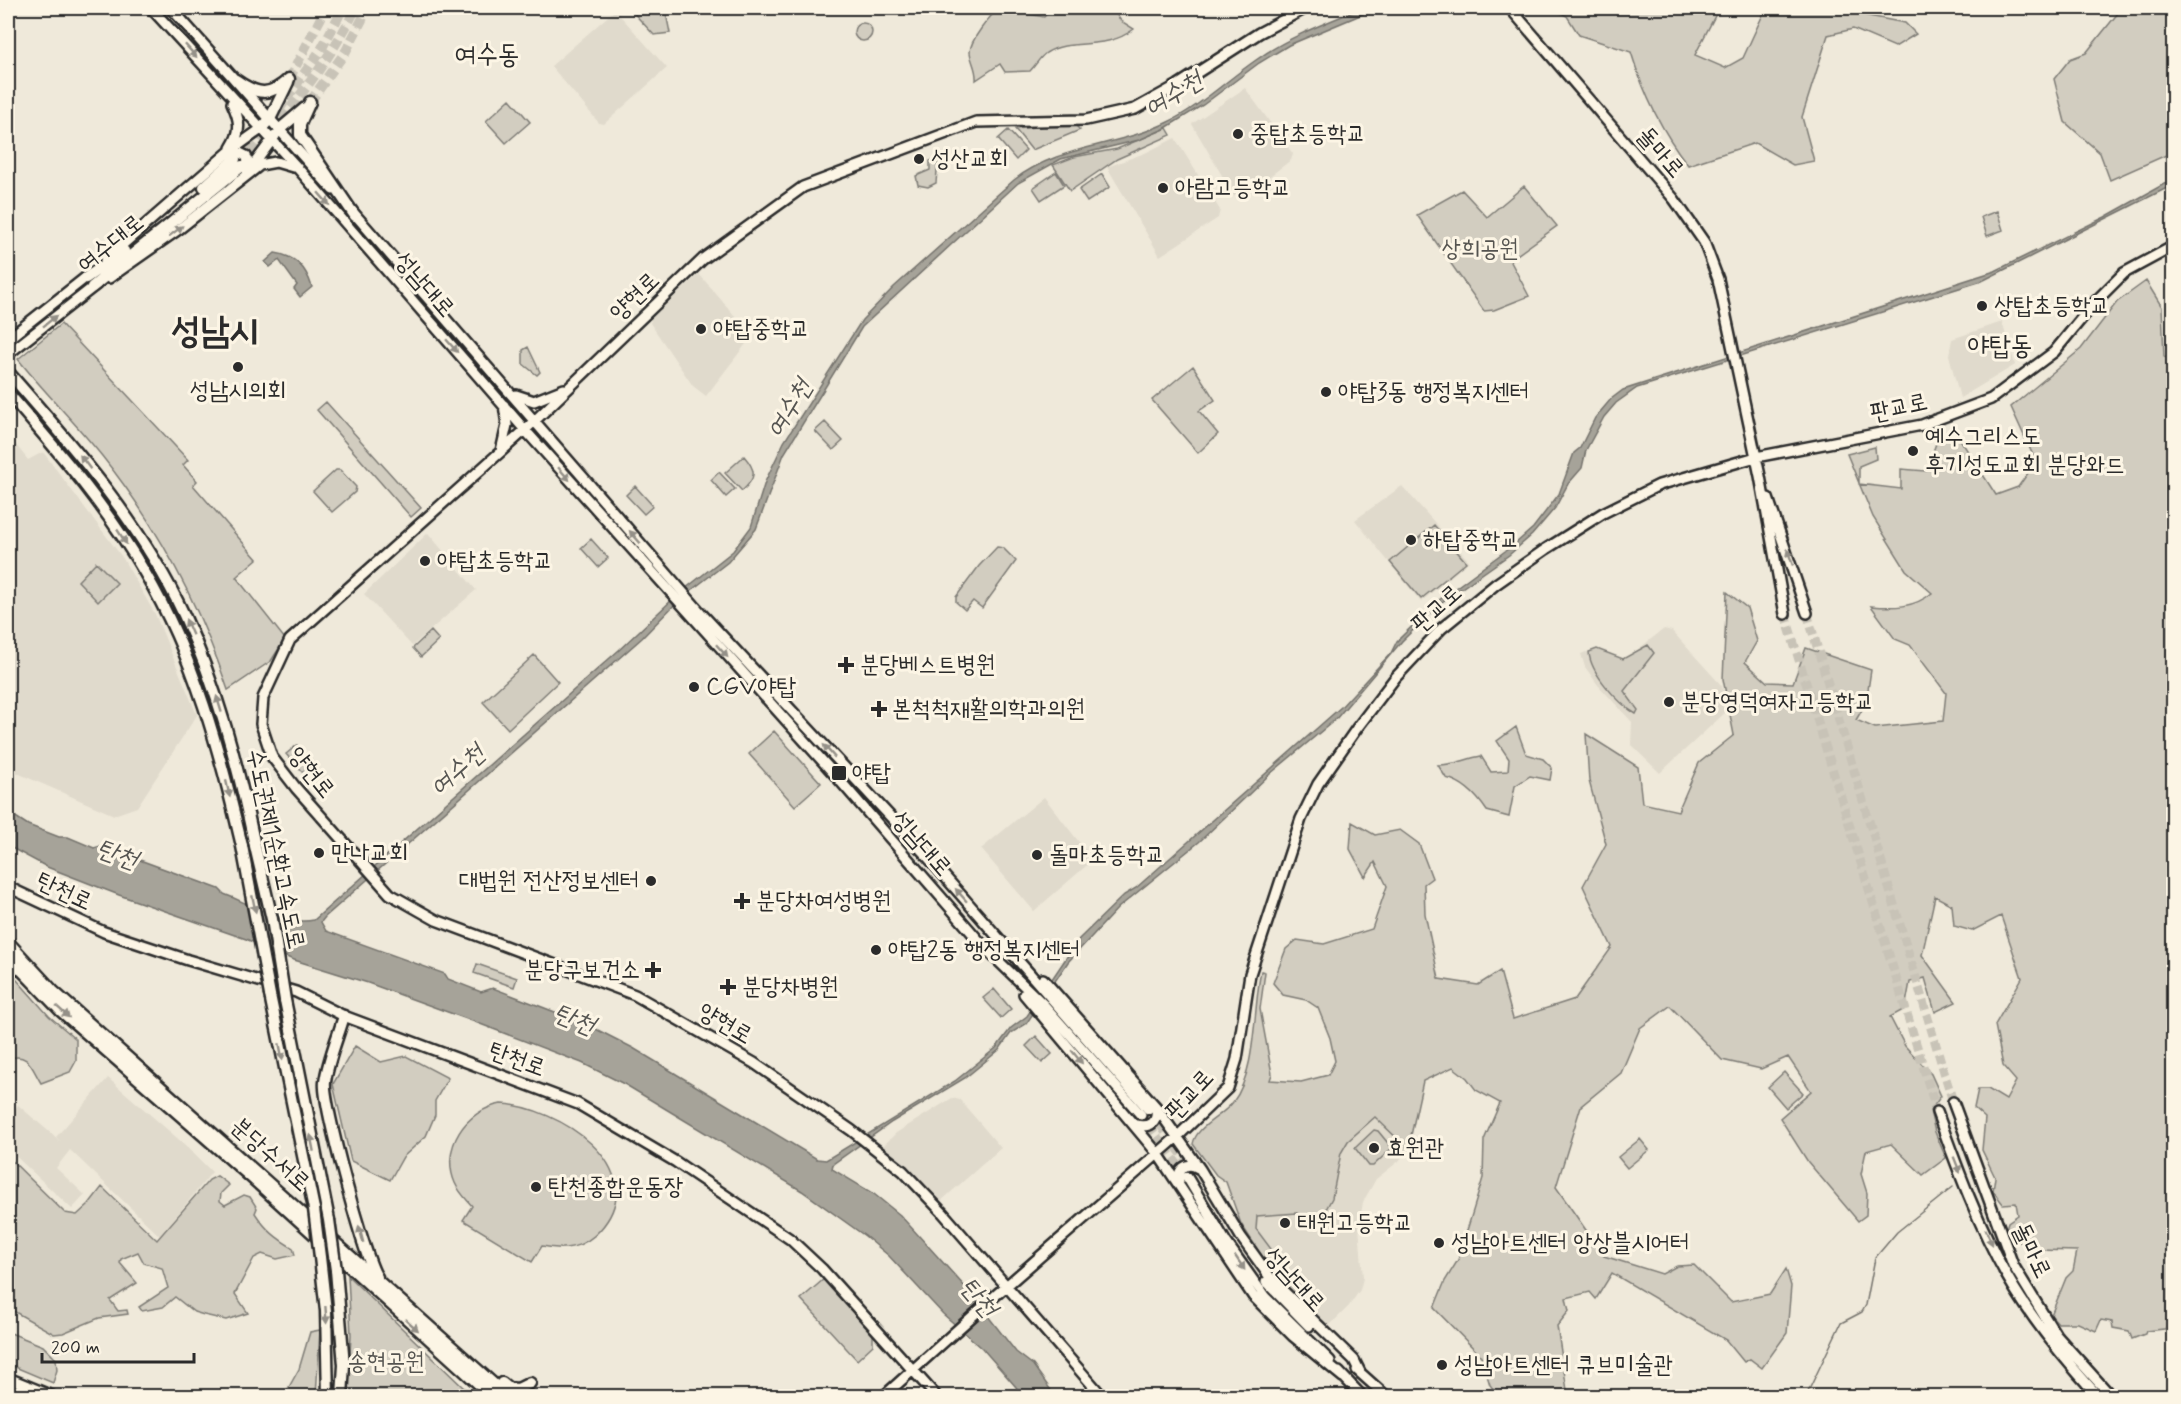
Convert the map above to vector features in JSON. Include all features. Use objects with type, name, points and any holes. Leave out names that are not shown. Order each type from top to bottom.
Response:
[{"type":"highway","points":[[236,80],[265,92],[275,91],[289,79],[270,118],[261,129]]},
{"type":"highway","points":[[280,129],[310,102],[300,124],[303,142],[355,216]]},
{"type":"highway","name":"여수대로","points":[[89,282],[241,167]]},
{"type":"highway","name":"수도권제1순환고속도로","points":[[11,376],[75,449],[118,505],[183,613],[212,681],[226,728],[272,919],[285,1000],[329,1220],[336,1270],[344,1365],[342,1396]]},
{"type":"highway","name":"수도권제1순환고속도로","points":[[8,393],[69,464],[145,573],[172,624],[198,687],[213,732],[242,846],[314,1209],[326,1311],[328,1396]]},
{"type":"highway","name":"분당수서로","points":[[8,942],[54,991],[384,1287],[507,1392],[518,1396]]},
{"type":"highway","name":"분당수서로","points":[[8,956],[61,1011],[252,1178],[492,1396]]},
{"type":"highway","points":[[344,1016],[324,1084],[341,1162],[371,1269],[384,1287]]},
{"type":"highway","points":[[507,1392],[530,1383],[526,1396]]},
{"type":"main road","name":"성남대로","points":[[151,8],[300,172],[682,608],[836,776],[987,950],[1011,971],[1025,991],[1047,1002]]},
{"type":"main road","name":"성남대로","points":[[171,8],[280,129],[691,601],[927,855],[1036,977],[1047,1002]]},
{"type":"main road","name":"양현로","points":[[1006,1286],[915,1183],[869,1143],[754,1064],[635,995],[436,920],[390,894],[296,788],[272,757],[261,724],[263,698],[290,640],[535,421],[703,259],[751,222],[808,183],[976,122],[1086,120],[1135,109],[1178,85],[1259,33],[1306,8]]},
{"type":"main road","name":"돌마로","points":[[1510,8],[1692,222],[1704,242],[1718,279],[1755,457]]},
{"type":"main road","points":[[223,157],[236,140],[240,128],[239,117],[226,91]]},
{"type":"main road","points":[[89,282],[223,157],[261,129]]},
{"type":"main road","points":[[241,167],[280,129]]},
{"type":"main road","points":[[223,157],[238,152],[246,156],[249,163],[241,167]]},
{"type":"main road","points":[[241,167],[276,162],[286,163],[300,172]]},
{"type":"main road","name":"판교로","points":[[914,1369],[1178,1137],[1228,1088],[1233,1075],[1250,974],[1301,819],[1318,784],[1395,678],[1442,628],[1496,584],[1583,525],[1659,485],[1755,457],[1922,425],[1991,399],[2054,352],[2095,302],[2124,273],[2174,246]]},
{"type":"main road","name":"여수대로","points":[[8,339],[89,282]]},
{"type":"main road","name":"여수대로","points":[[8,354],[89,282]]},
{"type":"main road","points":[[508,390],[523,399],[534,401],[569,387]]},
{"type":"main road","points":[[500,453],[507,431],[504,405]]},
{"type":"main road","points":[[1755,457],[1807,613]]},
{"type":"main road","points":[[1760,476],[1785,614]]},
{"type":"main road","name":"탄천로","points":[[8,887],[104,932],[296,992],[344,1016],[578,1104],[665,1155],[775,1226],[805,1251],[936,1396]]},
{"type":"main road","points":[[1047,1002],[1148,1110],[1178,1137],[1190,1175]]},
{"type":"main road","points":[[1047,1002],[1157,1117],[1146,1127],[1136,1125]]},
{"type":"main road","points":[[1047,1002],[1158,1154],[1190,1175],[1268,1275],[1354,1360],[1360,1372],[1386,1396]]},
{"type":"main road","name":"돌마로","points":[[1953,1102],[2003,1243],[2023,1284],[2056,1335],[2111,1396]]},
{"type":"main road","name":"돌마로","points":[[1937,1112],[1965,1184],[2004,1270],[2028,1310],[2067,1362],[2098,1396]]},
{"type":"main road","name":"성남대로","points":[[1190,1175],[1226,1242],[1265,1297],[1362,1396]]},
{"type":"main road","points":[[1006,1286],[1102,1396]]},
{"type":"main road","points":[[884,1396],[914,1369]]},
{"type":"main road","points":[[8,1378],[52,1396]]},
{"type":"shaded area","points":[[615,10],[667,68],[604,124],[599,123],[551,66]]},
{"type":"shaded area","name":"중탑초등학교","points":[[1245,88],[1293,154],[1291,160],[1242,197],[1234,196],[1192,124]]},
{"type":"shaded area","name":"아람고등학교","points":[[1175,138],[1220,210],[1218,218],[1160,256],[1107,167],[1145,153]]},
{"type":"shaded area","name":"야탑중학교","points":[[699,274],[752,336],[706,396],[693,386],[650,323],[652,317]]},
{"type":"shaded area","points":[[2002,322],[2015,365],[1960,398],[1949,355],[1952,339]]},
{"type":"shaded area","points":[[8,435],[28,460],[43,452],[122,557],[155,614],[197,715],[137,807],[114,815],[8,769]]},
{"type":"shaded area","name":"하탑중학교","points":[[1402,486],[1469,561],[1421,602],[1355,520]]},
{"type":"shaded area","name":"야탑초등학교","points":[[428,533],[476,590],[412,646],[364,594]]},
{"type":"shaded area","name":"분당영덕여자고등학교","points":[[1664,629],[1672,631],[1722,686],[1728,710],[1660,773],[1631,745],[1632,722],[1598,685],[1585,667],[1581,654],[1586,652],[1623,661]]},
{"type":"shaded area","name":"돌마초등학교","points":[[1044,797],[1093,860],[1034,911],[981,849]]},
{"type":"shaded area","points":[[108,1078],[184,1144],[212,1172],[160,1236],[70,1150],[56,1168],[85,1195],[72,1209],[8,1149],[8,1117],[18,1105],[61,1142],[56,1137]]},
{"type":"shaded area","points":[[952,1098],[960,1100],[1001,1148],[941,1201],[883,1146],[896,1133]]},
{"type":"shaded area","name":"태원고등학교","points":[[1375,1117],[1408,1149],[1399,1161],[1376,1179],[1363,1202],[1359,1226],[1363,1278],[1360,1290],[1349,1306],[1329,1326],[1321,1328],[1297,1301],[1303,1293],[1255,1229],[1256,1216],[1297,1213],[1317,1226],[1338,1175],[1341,1153],[1348,1141]]},
{"type":"green space","points":[[629,8],[665,8],[670,33],[654,35]]},
{"type":"green space","points":[[999,8],[1044,17],[1052,8],[1112,8],[1121,21],[1134,29],[1111,40],[1056,48],[1046,53],[1030,71],[1005,72],[1000,64],[976,80],[971,47],[981,28]]},
{"type":"green space","points":[[1551,8],[1719,8],[1695,55],[1725,68],[1743,58],[1766,8],[1827,8],[1905,23],[1916,34],[1895,47],[1853,29],[1828,35],[1802,117],[1814,161],[1793,165],[1755,143],[1688,165],[1654,111],[1631,52],[1579,35],[1567,16]]},
{"type":"green space","points":[[2122,8],[2173,8],[2173,152],[2110,180],[2100,153],[2065,122],[2054,79],[2070,59],[2086,53]]},
{"type":"green space","points":[[863,23],[869,26],[872,32],[869,38],[863,41],[857,38],[854,32],[857,26]]},
{"type":"green space","points":[[510,99],[530,122],[506,143],[486,121]]},
{"type":"green space","points":[[1073,123],[1080,130],[1032,150],[1015,129]]},
{"type":"green space","points":[[1167,128],[1171,135],[1117,159],[1070,191],[1053,165],[1074,157],[1117,149]]},
{"type":"green space","points":[[1008,130],[1026,150],[1016,160],[998,139]]},
{"type":"green space","points":[[938,158],[936,183],[928,187],[918,185],[916,176],[930,170],[930,161]]},
{"type":"green space","points":[[1056,172],[1064,185],[1041,200],[1033,188]]},
{"type":"green space","points":[[1102,174],[1110,187],[1087,202],[1079,190]]},
{"type":"green space","name":"상희공원","points":[[1524,186],[1557,226],[1510,260],[1529,296],[1494,310],[1484,311],[1417,215],[1462,190],[1487,217]]},
{"type":"green space","points":[[1997,211],[2003,230],[1987,236],[1981,217]]},
{"type":"green space","points":[[2146,281],[2162,307],[2164,357],[2174,359],[2173,1328],[2146,1331],[2145,1334],[2132,1339],[2129,1331],[2113,1328],[2112,1322],[2101,1320],[2096,1331],[2078,1323],[2058,1323],[2051,1315],[2066,1278],[2073,1271],[2077,1251],[2037,1250],[2031,1242],[2018,1242],[2006,1229],[2008,1222],[2018,1215],[2016,1203],[2003,1204],[1993,1191],[1995,1177],[1982,1150],[1985,1118],[1974,1108],[1978,1089],[1988,1089],[2006,1100],[2016,1081],[2003,1066],[1995,1025],[2022,978],[2001,916],[1972,931],[1954,926],[1952,905],[1935,896],[1922,955],[1956,1002],[1935,1012],[1925,978],[1910,982],[1905,1009],[1890,1017],[1905,1046],[1931,1074],[1941,1096],[1930,1111],[1935,1132],[1946,1158],[1923,1175],[1891,1144],[1866,1151],[1861,1174],[1867,1193],[1866,1215],[1858,1221],[1808,1162],[1780,1118],[1811,1091],[1788,1057],[1761,1069],[1722,1060],[1670,1006],[1640,1028],[1621,1073],[1581,1106],[1556,1187],[1604,1256],[1662,1274],[1677,1266],[1694,1265],[1731,1302],[1770,1294],[1786,1269],[1791,1286],[1787,1333],[1762,1368],[1750,1359],[1744,1362],[1726,1340],[1612,1273],[1596,1299],[1590,1292],[1566,1298],[1569,1311],[1557,1326],[1567,1390],[1580,1396],[1499,1396],[1490,1385],[1481,1356],[1434,1308],[1445,1281],[1458,1260],[1483,1178],[1484,1140],[1500,1103],[1476,1090],[1467,1078],[1453,1067],[1423,1081],[1408,1149],[1375,1117],[1348,1141],[1341,1153],[1332,1198],[1317,1226],[1297,1213],[1257,1216],[1256,1229],[1304,1293],[1297,1301],[1268,1265],[1241,1224],[1226,1182],[1216,1175],[1193,1144],[1204,1126],[1229,1107],[1241,1089],[1250,1057],[1261,971],[1265,972],[1260,1009],[1272,1074],[1270,1080],[1301,1082],[1328,1075],[1335,1061],[1330,1038],[1318,1008],[1306,1000],[1283,995],[1273,983],[1286,949],[1297,940],[1324,944],[1372,929],[1387,886],[1375,862],[1365,877],[1350,849],[1352,822],[1375,835],[1400,830],[1419,844],[1432,878],[1424,884],[1425,914],[1439,979],[1478,985],[1500,971],[1513,1019],[1575,999],[1612,947],[1583,886],[1606,844],[1589,781],[1586,734],[1638,767],[1642,803],[1678,811],[1699,763],[1734,735],[1723,679],[1727,592],[1747,608],[1757,641],[1745,662],[1767,682],[1793,683],[1806,648],[1871,670],[1866,703],[1856,720],[1875,728],[1943,721],[1946,693],[1910,645],[1895,639],[1871,606],[1903,606],[1918,602],[1932,593],[1906,570],[1873,517],[1859,484],[1901,489],[1901,469],[1926,471],[1938,438],[1958,436],[1996,495],[2018,487],[2036,462],[2011,407],[2081,349],[2117,302]]},
{"type":"green space","points":[[61,324],[188,460],[183,465],[197,481],[193,485],[257,559],[236,577],[285,639],[271,661],[228,690],[190,597],[159,538],[102,456],[18,359]]},
{"type":"green space","points":[[528,347],[540,372],[537,375],[523,364],[523,350]]},
{"type":"green space","points":[[1193,366],[1215,400],[1199,411],[1218,434],[1198,453],[1152,400]]},
{"type":"green space","points":[[326,402],[421,508],[411,517],[317,410]]},
{"type":"green space","points":[[825,422],[843,441],[833,450],[815,431]]},
{"type":"green space","points":[[1875,447],[1876,459],[1859,466],[1859,483],[1847,454]]},
{"type":"green space","points":[[744,456],[753,474],[750,482],[742,491],[725,473]]},
{"type":"green space","points":[[336,470],[340,470],[356,487],[355,492],[332,512],[313,491]]},
{"type":"green space","points":[[719,472],[735,489],[726,497],[711,480]]},
{"type":"green space","points":[[635,486],[653,506],[644,514],[626,495]]},
{"type":"green space","points":[[1434,525],[1466,562],[1421,599],[1390,562]]},
{"type":"green space","points":[[591,539],[608,558],[598,567],[581,548]]},
{"type":"green space","points":[[997,547],[1003,548],[1016,561],[982,608],[973,601],[965,610],[956,602],[956,597],[979,566]]},
{"type":"green space","points":[[96,562],[117,583],[98,602],[78,581]]},
{"type":"green space","points":[[431,631],[439,640],[421,657],[413,648]]},
{"type":"green space","points":[[1648,645],[1654,653],[1624,691],[1638,710],[1636,714],[1606,687],[1594,669],[1589,652],[1597,649],[1623,659]]},
{"type":"green space","points":[[534,655],[558,682],[508,729],[483,702]]},
{"type":"green space","points":[[1516,727],[1526,754],[1543,759],[1552,768],[1550,780],[1530,776],[1515,786],[1509,817],[1487,811],[1470,790],[1446,778],[1438,765],[1481,756],[1491,772],[1508,771],[1509,759],[1497,741]]},
{"type":"green space","points":[[774,731],[821,783],[795,806],[749,754]]},
{"type":"green space","points":[[297,745],[313,763],[302,772],[286,754]]},
{"type":"green space","points":[[477,964],[517,978],[514,987],[474,973]]},
{"type":"green space","points":[[8,980],[17,980],[49,1016],[76,1039],[76,1061],[70,1072],[41,1083],[25,1059],[15,1057],[8,1059]]},
{"type":"green space","points":[[994,989],[1011,1009],[1001,1018],[983,998]]},
{"type":"green space","points":[[1036,1036],[1052,1054],[1042,1063],[1026,1046]]},
{"type":"green space","points":[[355,1046],[381,1062],[406,1056],[448,1078],[435,1101],[435,1115],[426,1136],[403,1157],[390,1180],[351,1161],[333,1084]]},
{"type":"green space","points":[[1784,1072],[1803,1093],[1786,1108],[1768,1087]]},
{"type":"green space","name":"탄천종합운동장","points":[[501,1104],[524,1107],[571,1128],[592,1144],[608,1163],[616,1184],[614,1207],[600,1230],[587,1241],[566,1248],[542,1246],[532,1262],[463,1220],[472,1206],[455,1183],[451,1170],[454,1144],[467,1122],[488,1108]]},
{"type":"green space","name":"효원관","points":[[1374,1130],[1378,1131],[1392,1148],[1373,1166],[1369,1166],[1355,1148]]},
{"type":"green space","points":[[1640,1139],[1649,1150],[1627,1168],[1618,1157]]},
{"type":"green space","points":[[8,1157],[65,1213],[77,1215],[102,1187],[157,1240],[209,1180],[217,1176],[229,1185],[221,1193],[220,1201],[225,1205],[244,1195],[250,1197],[257,1208],[255,1213],[259,1219],[281,1241],[293,1248],[295,1255],[277,1259],[262,1254],[254,1258],[235,1294],[248,1313],[226,1320],[194,1312],[175,1297],[163,1307],[142,1311],[139,1307],[168,1288],[162,1268],[144,1263],[138,1252],[121,1259],[120,1263],[137,1283],[110,1300],[118,1311],[127,1310],[128,1314],[99,1318],[63,1333],[54,1334],[8,1308]]},
{"type":"green space","name":"송현공원","points":[[348,1276],[467,1391],[461,1396],[348,1396],[351,1335]]},
{"type":"green space","points":[[824,1279],[873,1332],[873,1345],[857,1360],[801,1299]]},
{"type":"green space","points":[[320,1330],[316,1396],[284,1396],[299,1369],[310,1332]]},
{"type":"green space","points":[[8,1332],[43,1346],[56,1359],[57,1370],[53,1383],[8,1364]]},
{"type":"water","name":"탄천","points":[[1362,8],[1377,8],[1289,45],[1259,63],[1203,105],[1164,129],[1139,140],[1061,159],[1018,183],[862,327],[784,454],[756,529],[728,562],[680,599],[642,638],[325,917],[321,922],[326,931],[445,974],[448,979],[481,992],[493,988],[586,1024],[633,1048],[817,1159],[826,1160],[955,1081],[996,1048],[1011,1028],[1027,1016],[1079,939],[1124,895],[1136,888],[1341,707],[1391,653],[1397,641],[1439,600],[1533,528],[1559,494],[1574,453],[1580,448],[1595,418],[1611,399],[1623,390],[1995,271],[2105,217],[2173,179],[2173,185],[1982,281],[1637,388],[1616,403],[1604,417],[1586,450],[1582,468],[1568,484],[1555,508],[1532,535],[1509,555],[1442,602],[1402,641],[1336,719],[1270,774],[1199,842],[1118,908],[1068,962],[1026,1024],[1011,1033],[999,1050],[965,1078],[892,1122],[833,1164],[832,1169],[874,1194],[900,1215],[966,1288],[1016,1352],[1033,1365],[1055,1396],[1021,1396],[982,1348],[943,1314],[889,1256],[865,1236],[802,1191],[626,1085],[582,1063],[475,1022],[368,983],[291,959],[246,939],[119,895],[47,867],[8,846],[8,812],[28,825],[59,837],[68,837],[94,848],[104,845],[126,852],[129,856],[219,889],[224,894],[268,913],[291,920],[314,920],[619,650],[676,596],[733,551],[751,527],[765,482],[784,442],[862,320],[894,287],[1014,180],[1031,168],[1050,160],[1147,131],[1166,123],[1189,110],[1281,44]]},
{"type":"water","points":[[275,253],[294,260],[303,268],[312,287],[300,297],[294,289],[297,285],[279,260],[270,267],[265,262]]},
{"type":"waterway","points":[[1806,1396],[1841,1323],[1862,1312],[1866,1305],[1875,1258],[1897,1232],[1953,1187]]},
{"type":"tunnel","points":[[289,79],[326,8]]},
{"type":"tunnel","points":[[278,111],[322,48],[343,8]]},
{"type":"tunnel","points":[[242,165],[319,70],[356,8]]},
{"type":"tunnel","points":[[310,102],[346,51],[368,8]]},
{"type":"tunnel","points":[[235,159],[265,128]]},
{"type":"tunnel","points":[[1807,613],[1953,1102]]},
{"type":"tunnel","points":[[1785,614],[1937,1112]]},
{"type":"tunnel","points":[[1152,1114],[1195,1172]]},
{"type":"tunnel","points":[[1141,1115],[1186,1176]]},
{"type":"place","name":"중탑초등학교","points":[[1238,134]]},
{"type":"place","name":"성산교회","points":[[919,159]]},
{"type":"place","name":"아람고등학교","points":[[1163,188]]},
{"type":"place","name":"상탑초등학교","points":[[1982,306]]},
{"type":"place","name":"야탑중학교","points":[[701,329]]},
{"type":"place","name":"성남시의회","points":[[238,367]]},
{"type":"place","name":"야탑3동 행정복지센터","points":[[1326,392]]},
{"type":"place","name":"예수그리스도 후기성도교회 분당와드","points":[[1913,451]]},
{"type":"place","name":"하탑중학교","points":[[1411,540]]},
{"type":"place","name":"야탑초등학교","points":[[425,561]]},
{"type":"place","name":"분당베스트병원","points":[[846,665]]},
{"type":"place","name":"CGV야탑","points":[[694,687]]},
{"type":"place","name":"분당영덕여자고등학교","points":[[1669,702]]},
{"type":"place","name":"본척척재활의학과의원","points":[[879,709]]},
{"type":"place","name":"야탑","points":[[839,773]]},
{"type":"place","name":"만나교회","points":[[319,853]]},
{"type":"place","name":"돌마초등학교","points":[[1037,855]]},
{"type":"place","name":"대법원 전산정보센터","points":[[651,881]]},
{"type":"place","name":"분당차여성병원","points":[[742,901]]},
{"type":"place","name":"야탑2동 행정복지센터","points":[[876,950]]},
{"type":"place","name":"분당구보건소","points":[[653,970]]},
{"type":"place","name":"분당차병원","points":[[728,987]]},
{"type":"place","name":"효원관","points":[[1374,1148]]},
{"type":"place","name":"탄천종합운동장","points":[[536,1187]]},
{"type":"place","name":"태원고등학교","points":[[1285,1223]]},
{"type":"place","name":"성남아트센터 앙상블시어터","points":[[1439,1243]]},
{"type":"place","name":"성남아트센터 큐브미술관","points":[[1442,1365]]},
{"type":"district","name":"여수동","points":[[487,55]]},
{"type":"district","name":"성남시","points":[[215,332]]},
{"type":"district","name":"야탑동","points":[[2000,346]]},
{"type":"water label","name":"여수천","points":[[1174,95]]},
{"type":"water label","name":"여수천","points":[[790,409]]},
{"type":"water label","name":"여수천","points":[[458,771]]}]
